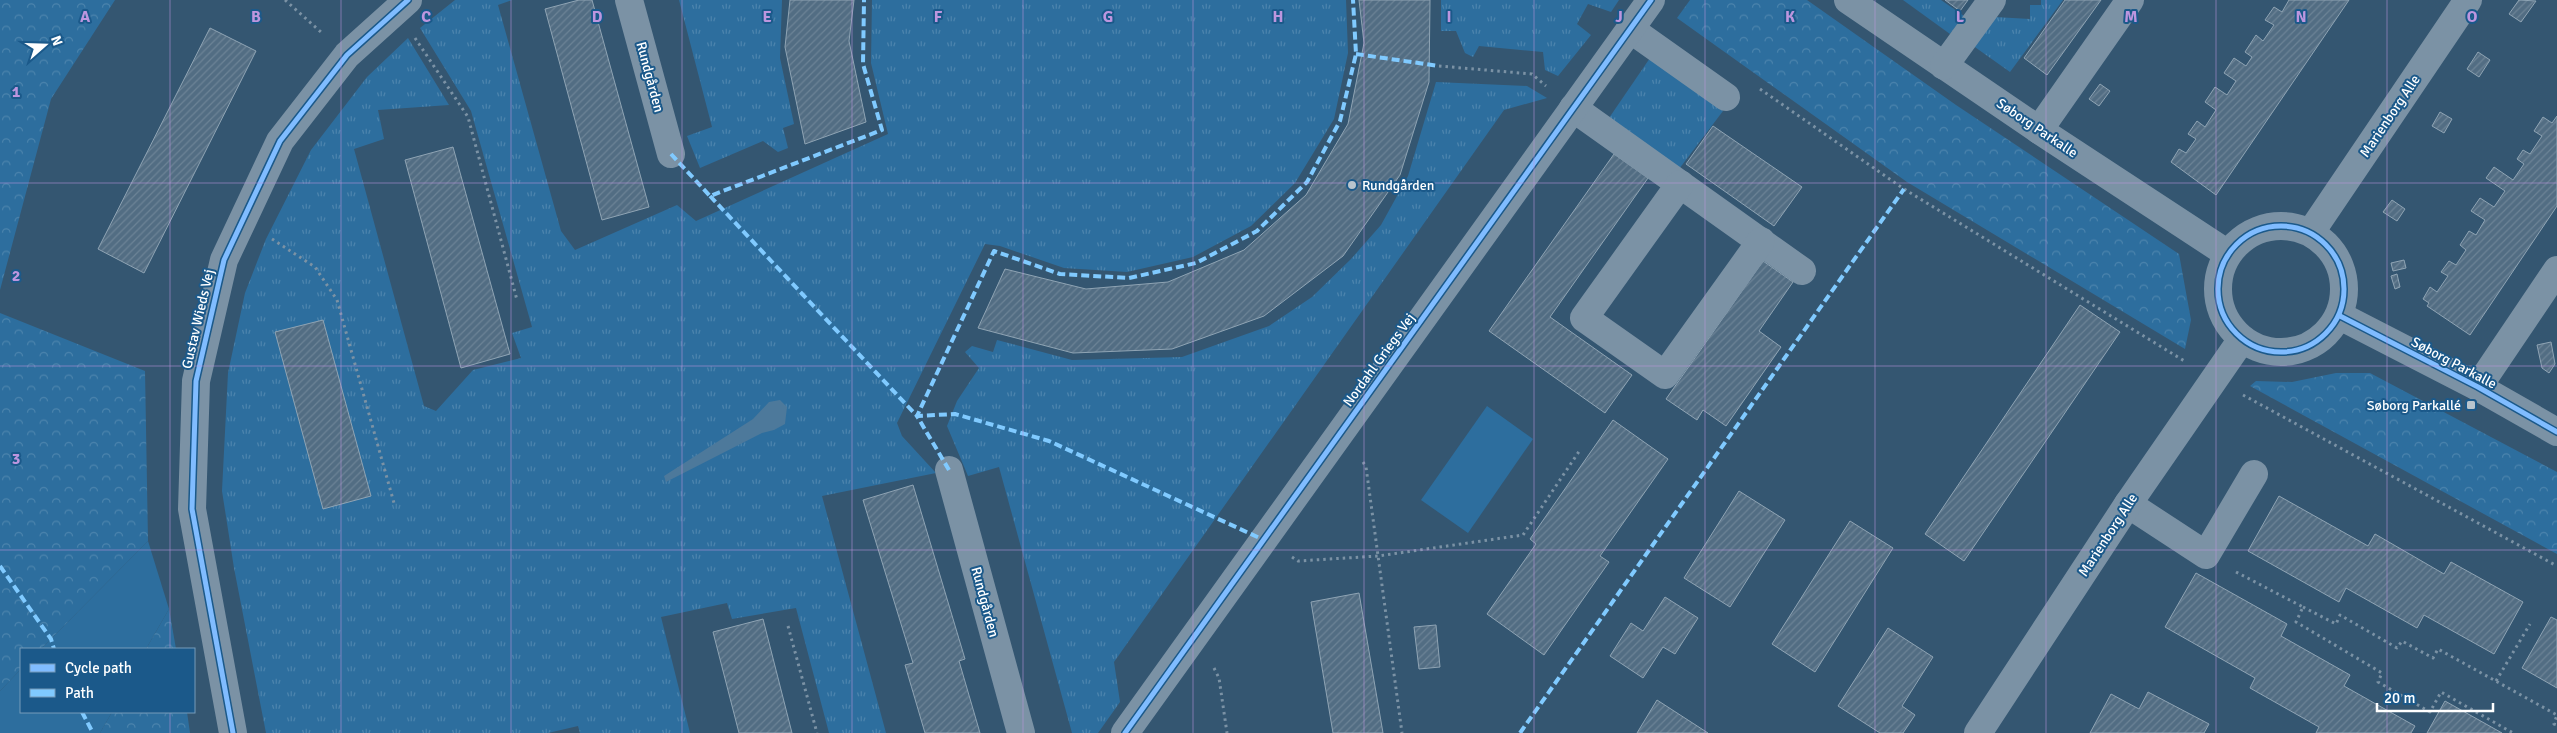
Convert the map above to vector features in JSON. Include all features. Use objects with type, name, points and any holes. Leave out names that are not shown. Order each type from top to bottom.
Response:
[{"type":"street","name":"Rundgården","points":[[630,0],[671,154]]},
{"type":"street","name":"Nordahl Griegs Vej","points":[[1125,733],[1651,0]]},
{"type":"street","name":"Søborg Parkalle","points":[[1848,0],[2039,130],[2228,254]]},
{"type":"street","points":[[1944,66],[1992,0]]},
{"type":"street","points":[[2039,130],[2130,0]]},
{"type":"street","name":"Marienborg Alle","points":[[2312,232],[2468,0]]},
{"type":"street","name":"Gustav Wieds Vej","points":[[233,733],[192,509],[196,381],[224,260],[280,141],[347,55],[402,5]]},
{"type":"street","points":[[1630,29],[1726,97]]},
{"type":"street","points":[[1573,108],[1802,271]]},
{"type":"street","points":[[1680,184],[1584,318],[1664,375],[1761,241]]},
{"type":"street","points":[[2288,225],[2312,232],[2330,247],[2342,268],[2346,292],[2340,316],[2323,338],[2297,351],[2268,352],[2242,339],[2226,322],[2218,300],[2218,276],[2228,254],[2244,237],[2265,226],[2288,225]]},
{"type":"street","name":"Søborg Parkalle","points":[[2478,387],[2557,270]]},
{"type":"street","name":"Søborg Parkalle","points":[[2340,316],[2478,387],[2557,432]]},
{"type":"street","name":"Marienborg Alle","points":[[1978,733],[2128,504],[2242,339]]},
{"type":"street","name":"Rundgården","points":[[949,470],[1021,733]]},
{"type":"street","points":[[2128,504],[2206,555],[2254,474]]},
{"type":"path","points":[[285,0],[347,55]]},
{"type":"path","points":[[402,5],[468,117],[517,300]]},
{"type":"path","points":[[1439,66],[1532,74],[1573,108]]},
{"type":"path","points":[[1758,87],[1904,189],[2214,379],[2557,566]]},
{"type":"path","points":[[243,219],[315,267],[337,300],[394,503]]},
{"type":"path","points":[[1344,427],[1366,467],[1402,733]]},
{"type":"path","points":[[1264,540],[1298,561],[1378,556],[1524,535],[1580,450]]},
{"type":"path","points":[[2206,555],[2336,624],[2340,615],[2397,648],[2402,641],[2433,658],[2438,649],[2557,715],[2554,724],[2557,725]]},
{"type":"path","points":[[2303,607],[2296,622],[2382,673],[2378,682],[2430,712],[2441,692],[2513,733]]},
{"type":"path","points":[[2496,681],[2530,624]]},
{"type":"path","points":[[788,626],[817,733]]},
{"type":"path","points":[[1195,636],[1219,678],[1227,733]]},
{"type":"green space","points":[[0,0],[115,0],[51,99],[0,290]]},
{"type":"green space","points":[[455,0],[512,0],[498,5],[561,231],[575,250],[677,205],[696,221],[888,134],[871,63],[872,0],[1346,0],[1348,53],[1334,119],[1295,183],[1251,226],[1193,257],[1127,272],[1064,268],[1000,246],[985,244],[897,423],[902,436],[936,473],[822,496],[886,733],[829,733],[796,608],[732,619],[727,603],[661,617],[690,733],[580,733],[578,726],[548,733],[266,733],[234,568],[222,491],[228,373],[245,293],[266,239],[311,150],[367,77],[408,38],[449,105],[378,110],[384,139],[354,149],[424,406],[436,411],[473,370],[521,358],[512,333],[532,327],[471,111],[420,28]]},
{"type":"green space","points":[[679,0],[782,0],[780,58],[794,124],[783,128],[788,148],[778,152],[763,141],[700,168],[687,136],[712,127]]},
{"type":"green space","points":[[1441,0],[1619,0],[1611,12],[1588,4],[1577,24],[1591,35],[1558,76],[1545,70],[1543,52],[1479,46],[1473,57],[1465,53],[1456,31],[1441,31]]},
{"type":"green space","points":[[1690,0],[1807,0],[1956,105],[2179,254],[2191,320],[2185,349],[1907,182],[1677,18]]},
{"type":"green space","points":[[1903,0],[1941,0],[1964,16],[1950,34]]},
{"type":"green space","points":[[2041,0],[2063,0],[2010,72],[1972,45],[1995,17],[2030,19],[2030,5],[2041,5]]},
{"type":"green space","points":[[1650,58],[1723,111],[1679,169],[1609,118]]},
{"type":"green space","points":[[1436,82],[1527,86],[1547,98],[1504,110],[1114,662],[1120,702],[1098,733],[1072,733],[999,467],[968,476],[947,426],[957,401],[979,368],[965,352],[972,346],[993,352],[997,340],[1072,360],[1182,357],[1269,326],[1312,297],[1351,259],[1381,225],[1408,176]]},
{"type":"green space","points":[[0,313],[145,371],[148,541],[42,648],[20,648],[20,670],[0,691]]},
{"type":"green space","points":[[2336,373],[2370,373],[2557,472],[2557,554],[2250,386],[2256,381],[2292,382]]},
{"type":"green space","points":[[1487,406],[1533,439],[1468,533],[1421,500]]},
{"type":"green space","points":[[148,541],[169,609],[147,648],[42,648]]},
{"type":"green space","points":[[169,609],[176,648],[147,648]]},
{"type":"green space","points":[[20,670],[20,713],[111,713],[100,733],[0,733],[0,691]]},
{"type":"green space","points":[[111,713],[187,713],[190,733],[100,733]]},
{"type":"shaded area","points":[[780,400],[787,407],[785,424],[774,430],[762,433],[666,482],[664,476],[753,419],[769,402]]},
{"type":"building","points":[[579,0],[592,0],[649,207],[602,220],[545,9]]},
{"type":"building","points":[[790,0],[854,0],[849,41],[866,122],[805,144],[785,47]]},
{"type":"building","name":"Rundgården","points":[[1359,0],[1430,0],[1429,82],[1400,175],[1343,256],[1264,316],[1172,349],[1073,353],[978,328],[1005,269],[1086,289],[1168,282],[1244,250],[1306,195],[1348,124],[1364,43]]},
{"type":"building","points":[[1945,0],[1968,0],[1960,11]]},
{"type":"building","points":[[2065,0],[2101,0],[2047,75],[2024,58]]},
{"type":"building","points":[[2289,0],[2349,0],[2216,195],[2171,162],[2179,149],[2186,153],[2196,139],[2188,134],[2197,121],[2205,127],[2216,110],[2205,102],[2215,87],[2227,95],[2236,81],[2224,73],[2234,58],[2246,66],[2252,57],[2245,52],[2256,35],[2263,41],[2274,25],[2265,20],[2274,7],[2282,12]]},
{"type":"building","points":[[2519,0],[2536,1],[2521,22],[2509,14]]},
{"type":"building","points":[[210,28],[256,51],[144,273],[98,249]]},
{"type":"building","points":[[2478,52],[2490,60],[2479,77],[2467,69]]},
{"type":"building","points":[[2100,84],[2110,91],[2099,106],[2089,99]]},
{"type":"building","points":[[2440,112],[2452,119],[2444,133],[2432,126]]},
{"type":"building","points":[[2557,116],[2557,206],[2470,335],[2427,306],[2429,303],[2423,299],[2430,287],[2437,292],[2448,276],[2441,272],[2449,261],[2456,265],[2466,250],[2460,245],[2469,231],[2476,235],[2485,220],[2471,211],[2480,198],[2494,207],[2505,191],[2486,178],[2494,167],[2513,180],[2524,164],[2517,159],[2523,150],[2530,154],[2542,136],[2534,131],[2543,117],[2552,123]]},
{"type":"building","points":[[1713,126],[1802,187],[1774,226],[1686,164]]},
{"type":"building","points":[[453,147],[510,354],[461,368],[405,160]]},
{"type":"building","points":[[1614,154],[1648,178],[1550,317],[1632,375],[1605,413],[1489,331]]},
{"type":"building","points":[[2392,200],[2405,209],[2397,221],[2383,212]]},
{"type":"building","points":[[2404,260],[2406,268],[2393,271],[2391,263]]},
{"type":"building","points":[[1763,261],[1793,282],[1759,331],[1781,347],[1726,426],[1703,410],[1697,420],[1666,399]]},
{"type":"building","points":[[2397,274],[2400,287],[2395,289],[2391,276]]},
{"type":"building","points":[[2080,305],[2120,332],[1964,561],[1925,534]]},
{"type":"building","points":[[323,320],[371,496],[323,509],[275,332]]},
{"type":"building","points":[[2551,342],[2555,364],[2549,373],[2542,368],[2537,345]]},
{"type":"building","points":[[1613,420],[1668,459],[1600,556],[1609,562],[1544,655],[1487,614],[1536,544],[1530,539]]},
{"type":"building","points":[[913,485],[965,659],[959,661],[980,733],[925,733],[905,665],[913,663],[863,500]]},
{"type":"building","points":[[1739,491],[1785,520],[1730,607],[1684,578]]},
{"type":"building","points":[[2279,496],[2368,546],[2375,534],[2444,574],[2451,562],[2523,602],[2494,654],[2424,615],[2417,628],[2346,588],[2339,602],[2248,551]]},
{"type":"building","points":[[1850,521],[1893,548],[1815,672],[1772,644]]},
{"type":"building","points":[[2196,573],[2287,624],[2281,636],[2350,675],[2344,686],[2415,726],[2411,733],[2316,733],[2319,727],[2250,688],[2255,678],[2165,627]]},
{"type":"building","points":[[1359,593],[1383,733],[1333,733],[1311,602]]},
{"type":"building","points":[[1665,597],[1698,618],[1675,654],[1663,647],[1643,678],[1610,656],[1631,623],[1643,631]]},
{"type":"building","points":[[2551,617],[2557,620],[2557,688],[2522,668]]},
{"type":"building","points":[[763,619],[792,733],[739,733],[713,632]]},
{"type":"building","points":[[1436,625],[1440,667],[1419,669],[1414,627]]},
{"type":"building","points":[[1888,628],[1933,657],[1902,706],[1915,715],[1903,733],[1880,733],[1838,706]]},
{"type":"building","points":[[2148,692],[2209,724],[2204,733],[2090,733],[2111,694],[2139,709]]},
{"type":"building","points":[[1657,700],[1708,733],[1637,733]]},
{"type":"building","points":[[2445,701],[2502,733],[2427,733]]},
{"type":"marked path","points":[[671,154],[710,196],[882,130],[863,64],[864,0]]},
{"type":"marked path","points":[[949,470],[917,416],[994,251],[1060,274],[1129,278],[1196,263],[1257,231],[1307,182],[1340,121],[1356,54],[1353,0]]},
{"type":"marked path","points":[[1356,54],[1439,66]]},
{"type":"marked path","points":[[1520,733],[1904,189]]},
{"type":"marked path","points":[[710,196],[917,416],[955,414],[1049,441],[1264,540]]},
{"type":"marked path","points":[[0,566],[51,639],[54,648]]},
{"type":"marked path","points":[[83,713],[93,733]]},
{"type":"cycle path","points":[[233,733],[192,509],[196,381],[224,260],[280,141],[347,55],[408,0]]},
{"type":"cycle path","points":[[1125,733],[1651,0]]},
{"type":"cycle path","points":[[2281,226],[2305,230],[2326,244],[2340,265],[2344,289],[2340,313],[2326,334],[2305,348],[2281,352],[2257,348],[2236,334],[2222,313],[2218,289],[2222,265],[2236,244],[2257,230],[2281,226]]},
{"type":"cycle path","points":[[2340,316],[2478,387],[2557,432]]},
{"type":"place","name":"Rundgården","points":[[1352,185]]},
{"type":"place","name":"Søborg Parkallé","points":[[2471,405]]}]
